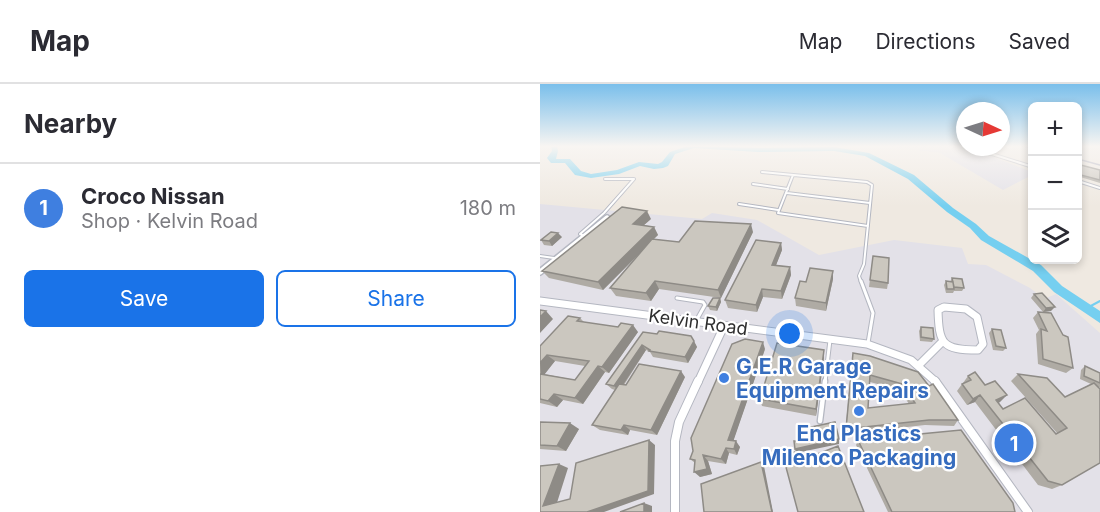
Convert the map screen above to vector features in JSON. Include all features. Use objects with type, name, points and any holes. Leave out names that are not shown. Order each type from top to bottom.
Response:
[{"type":"street","points":[[540,272],[607,218]]},
{"type":"street","name":"Kelvin Road","points":[[540,300],[867,344],[907,356],[920,364],[933,378],[1028,512]]},
{"type":"street","points":[[944,307],[966,309],[977,317],[983,341],[978,350],[956,350],[942,342],[939,334],[938,310],[944,307]]},
{"type":"street","points":[[675,512],[675,441],[679,422],[724,326]]},
{"type":"street","points":[[920,364],[942,342]]},
{"type":"lane","points":[[762,172],[867,182],[872,185],[864,264],[859,276],[873,312],[867,344]]},
{"type":"lane","points":[[778,210],[793,175]]},
{"type":"lane","points":[[584,236],[581,232],[604,213],[634,178],[605,179]]},
{"type":"lane","points":[[1082,183],[1100,188]]},
{"type":"lane","points":[[753,184],[870,203]]},
{"type":"lane","points":[[739,204],[778,210],[781,214],[868,226]]},
{"type":"lane","points":[[540,256],[556,259]]},
{"type":"lane","points":[[677,297],[703,302],[705,305],[695,322]]},
{"type":"lane","points":[[820,421],[830,340]]},
{"type":"shaded area","points":[[962,166],[1016,166],[1028,170],[1028,177],[1003,190]]},
{"type":"shaded area","points":[[540,204],[702,219],[712,213],[757,220],[819,255],[894,240],[962,248],[968,264],[986,265],[1030,288],[1044,299],[1056,294],[1100,333],[1100,512],[540,512]]},
{"type":"building","points":[[1082,166],[1100,170],[1100,180],[1082,175]]},
{"type":"building","points":[[622,207],[647,211],[633,224],[654,227],[598,282],[542,271]]},
{"type":"building","points":[[695,221],[751,224],[718,290],[655,281],[646,293],[610,288],[652,239],[679,242]]},
{"type":"building","points":[[551,232],[558,233],[549,241],[541,240]]},
{"type":"building","points":[[756,240],[781,243],[772,265],[790,267],[781,291],[762,289],[756,305],[725,300]]},
{"type":"building","points":[[873,256],[889,258],[888,283],[870,280]]},
{"type":"building","points":[[810,268],[833,271],[826,303],[795,298],[800,281],[806,282]]},
{"type":"building","points":[[952,278],[962,279],[964,288],[954,287]]},
{"type":"building","points":[[946,281],[953,282],[954,289],[947,289]]},
{"type":"building","points":[[1042,293],[1055,307],[1046,308],[1034,294]]},
{"type":"building","points":[[713,298],[720,298],[716,307],[708,306]]},
{"type":"building","points":[[1038,312],[1051,313],[1063,335],[1068,337],[1073,368],[1043,359],[1041,329],[1047,331]]},
{"type":"building","points":[[568,316],[580,318],[577,321],[618,327],[621,323],[633,325],[602,367],[598,366],[575,398],[554,394],[548,401],[540,399],[540,374],[575,380],[589,361],[547,355],[540,363],[540,346]]},
{"type":"building","points":[[921,327],[933,328],[934,339],[921,337]]},
{"type":"building","points":[[992,329],[1001,330],[1006,348],[996,346]]},
{"type":"building","points":[[659,331],[691,336],[694,341],[685,357],[649,351],[642,345],[614,386],[606,384],[643,332],[657,334]]},
{"type":"building","points":[[745,339],[763,342],[728,440],[736,441],[734,449],[726,448],[721,459],[703,455],[707,469],[694,472],[695,460],[690,459],[693,451],[691,438],[732,344]]},
{"type":"building","points":[[777,343],[824,350],[816,409],[760,399]]},
{"type":"building","points":[[853,353],[870,356],[918,372],[929,386],[933,384],[958,420],[929,420],[846,429]],"holes":[[[870,375],[902,384],[915,403],[868,408]]]},
{"type":"building","points":[[639,364],[681,371],[651,430],[624,425],[621,430],[592,425],[619,384],[626,385]]},
{"type":"building","points":[[1085,366],[1100,373],[1100,383],[1084,376]]},
{"type":"building","points":[[975,372],[985,385],[995,381],[1007,395],[996,400],[1003,409],[1025,398],[1056,434],[1067,428],[1018,374],[1047,378],[1065,397],[1094,383],[1100,389],[1100,463],[1062,485],[1048,481],[980,395],[973,399],[962,384],[971,380],[968,376]]},
{"type":"building","points":[[540,422],[570,423],[557,446],[540,445]]},
{"type":"building","points":[[835,422],[839,439],[795,449],[794,441],[798,441],[797,430]]},
{"type":"building","points":[[961,430],[1013,503],[1015,512],[892,512],[858,440]]},
{"type":"building","points":[[649,440],[648,491],[587,512],[540,512],[540,466],[559,464],[543,506],[570,499],[576,463]]},
{"type":"building","points":[[838,446],[864,512],[798,512],[783,456],[794,452],[797,462]]},
{"type":"building","points":[[761,462],[772,512],[704,512],[701,484]]},
{"type":"building","points":[[644,503],[644,512],[620,512]]},
{"type":"waterway","points":[[572,166],[578,173],[591,176],[619,172],[634,166]]},
{"type":"waterway","points":[[649,166],[660,166]]},
{"type":"waterway","points":[[890,166],[911,177],[985,238],[1037,268],[1058,289],[1100,318]]},
{"type":"waterway","points":[[1087,308],[1100,301]]},
{"type":"place","name":"G.E.R Garage Equipment Repairs","points":[[724,378]]},
{"type":"place","name":"End Plastics Milenco Packaging","points":[[859,411]]},
{"type":"place","name":"Croco Nissan","points":[[1014,443]]}]
